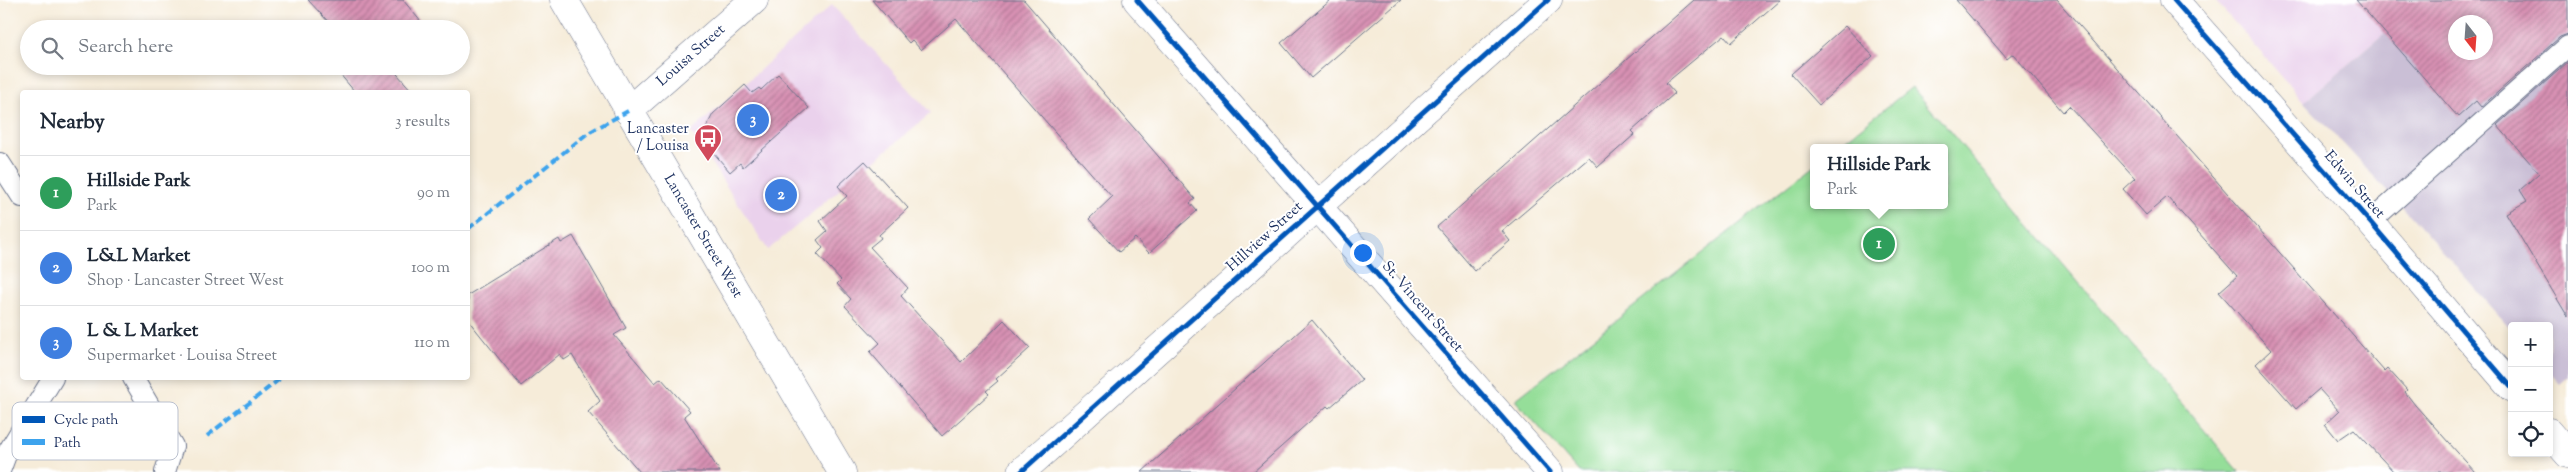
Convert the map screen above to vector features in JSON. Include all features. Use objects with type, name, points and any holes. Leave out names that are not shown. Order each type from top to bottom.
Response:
[{"type":"street","name":"Lancaster Street West","points":[[564,0],[842,472]]},
{"type":"street","name":"Louisa Street","points":[[628,111],[754,0]]},
{"type":"street","name":"St. Vincent Street","points":[[1137,0],[1550,472]]},
{"type":"street","name":"Hillview Street","points":[[1021,472],[1548,0]]},
{"type":"street","name":"Edwin Street","points":[[2174,0],[2370,222],[2508,383]]},
{"type":"street","points":[[2553,437],[2568,454]]},
{"type":"lane","points":[[2370,222],[2568,46]]},
{"type":"lane","points":[[0,163],[20,194]]},
{"type":"lane","points":[[39,402],[52,380]]},
{"type":"lane","points":[[134,380],[147,402]]},
{"type":"lane","points":[[3,463],[12,448]]},
{"type":"lane","points":[[165,472],[169,460]]},
{"type":"shaded area","points":[[2215,0],[2423,0],[2304,102]]},
{"type":"shaded area","points":[[2423,0],[2568,0],[2568,377],[2560,384],[2553,376],[2553,322],[2508,322],[2508,325],[2411,216],[2304,102]]},
{"type":"shaded area","points":[[832,5],[931,113],[768,250],[691,132]]},
{"type":"green space","points":[[1912,87],[2240,472],[1579,472],[1515,400],[1810,168],[1810,209],[1948,209],[1948,144],[1840,144]]},
{"type":"building","points":[[308,0],[403,0],[420,20],[327,20]]},
{"type":"building","points":[[872,0],[1024,0],[1195,199],[1190,203],[1197,211],[1149,253],[1135,238],[1119,252],[1089,219],[1112,197],[956,19],[921,50],[912,40],[909,43]]},
{"type":"building","points":[[1331,0],[1401,0],[1311,78],[1281,43]]},
{"type":"building","points":[[1694,0],[1780,0],[1731,43],[1724,35],[1666,83],[1675,93],[1632,131],[1635,134],[1598,167],[1589,157],[1502,231],[1510,241],[1475,271],[1437,227]]},
{"type":"building","points":[[1956,0],[2057,0],[2384,371],[2387,368],[2407,390],[2405,392],[2415,405],[2475,472],[2394,472],[2354,429],[2338,440],[2325,424],[2339,411],[2319,389],[2296,409],[2256,364],[2271,350],[2219,292],[2237,276],[2167,197],[2146,215],[2123,189],[2135,178],[2069,106],[2063,112],[2013,54],[2007,59]]},
{"type":"building","points":[[2356,0],[2568,0],[2568,34],[2560,37],[2481,107],[2476,101],[2458,117]]},
{"type":"building","points":[[1845,26],[1873,56],[1819,105],[1791,74]]},
{"type":"building","points":[[2568,62],[2568,317],[2506,213],[2527,201],[2520,190],[2539,173],[2497,125]]},
{"type":"building","points":[[778,74],[809,108],[743,167],[740,163],[730,172],[707,145],[707,126],[713,114],[745,85],[752,93],[759,88],[761,90]]},
{"type":"building","points":[[341,75],[398,75],[411,90],[353,90]]},
{"type":"building","points":[[865,161],[908,208],[879,235],[881,238],[870,247],[908,288],[901,296],[961,362],[1004,320],[1030,348],[996,379],[998,381],[986,391],[989,394],[942,436],[870,352],[880,343],[845,306],[851,299],[837,284],[841,280],[817,254],[823,248],[817,240],[827,231],[820,221],[847,196],[838,186]]},
{"type":"building","points":[[573,236],[626,328],[614,335],[655,383],[661,378],[690,411],[684,416],[720,472],[640,472],[588,412],[600,401],[572,355],[564,360],[560,354],[521,386],[470,322],[470,294],[559,239],[561,243]]},
{"type":"building","points":[[1312,320],[1362,380],[1329,408],[1327,406],[1253,472],[1142,472]]},
{"type":"marked path","points":[[470,227],[588,133],[628,111]]},
{"type":"marked path","points":[[207,436],[278,380]]},
{"type":"cycle path","points":[[1137,0],[1550,472]]},
{"type":"cycle path","points":[[1021,472],[1548,0]]},
{"type":"cycle path","points":[[2174,0],[2370,222],[2508,383]]},
{"type":"place","name":"L & L Market","points":[[753,120]]},
{"type":"place","name":"Lancaster / Louisa","points":[[708,162]]},
{"type":"place","name":"L&L Market","points":[[781,195]]},
{"type":"place","name":"Hillside Park","points":[[1879,244]]}]
